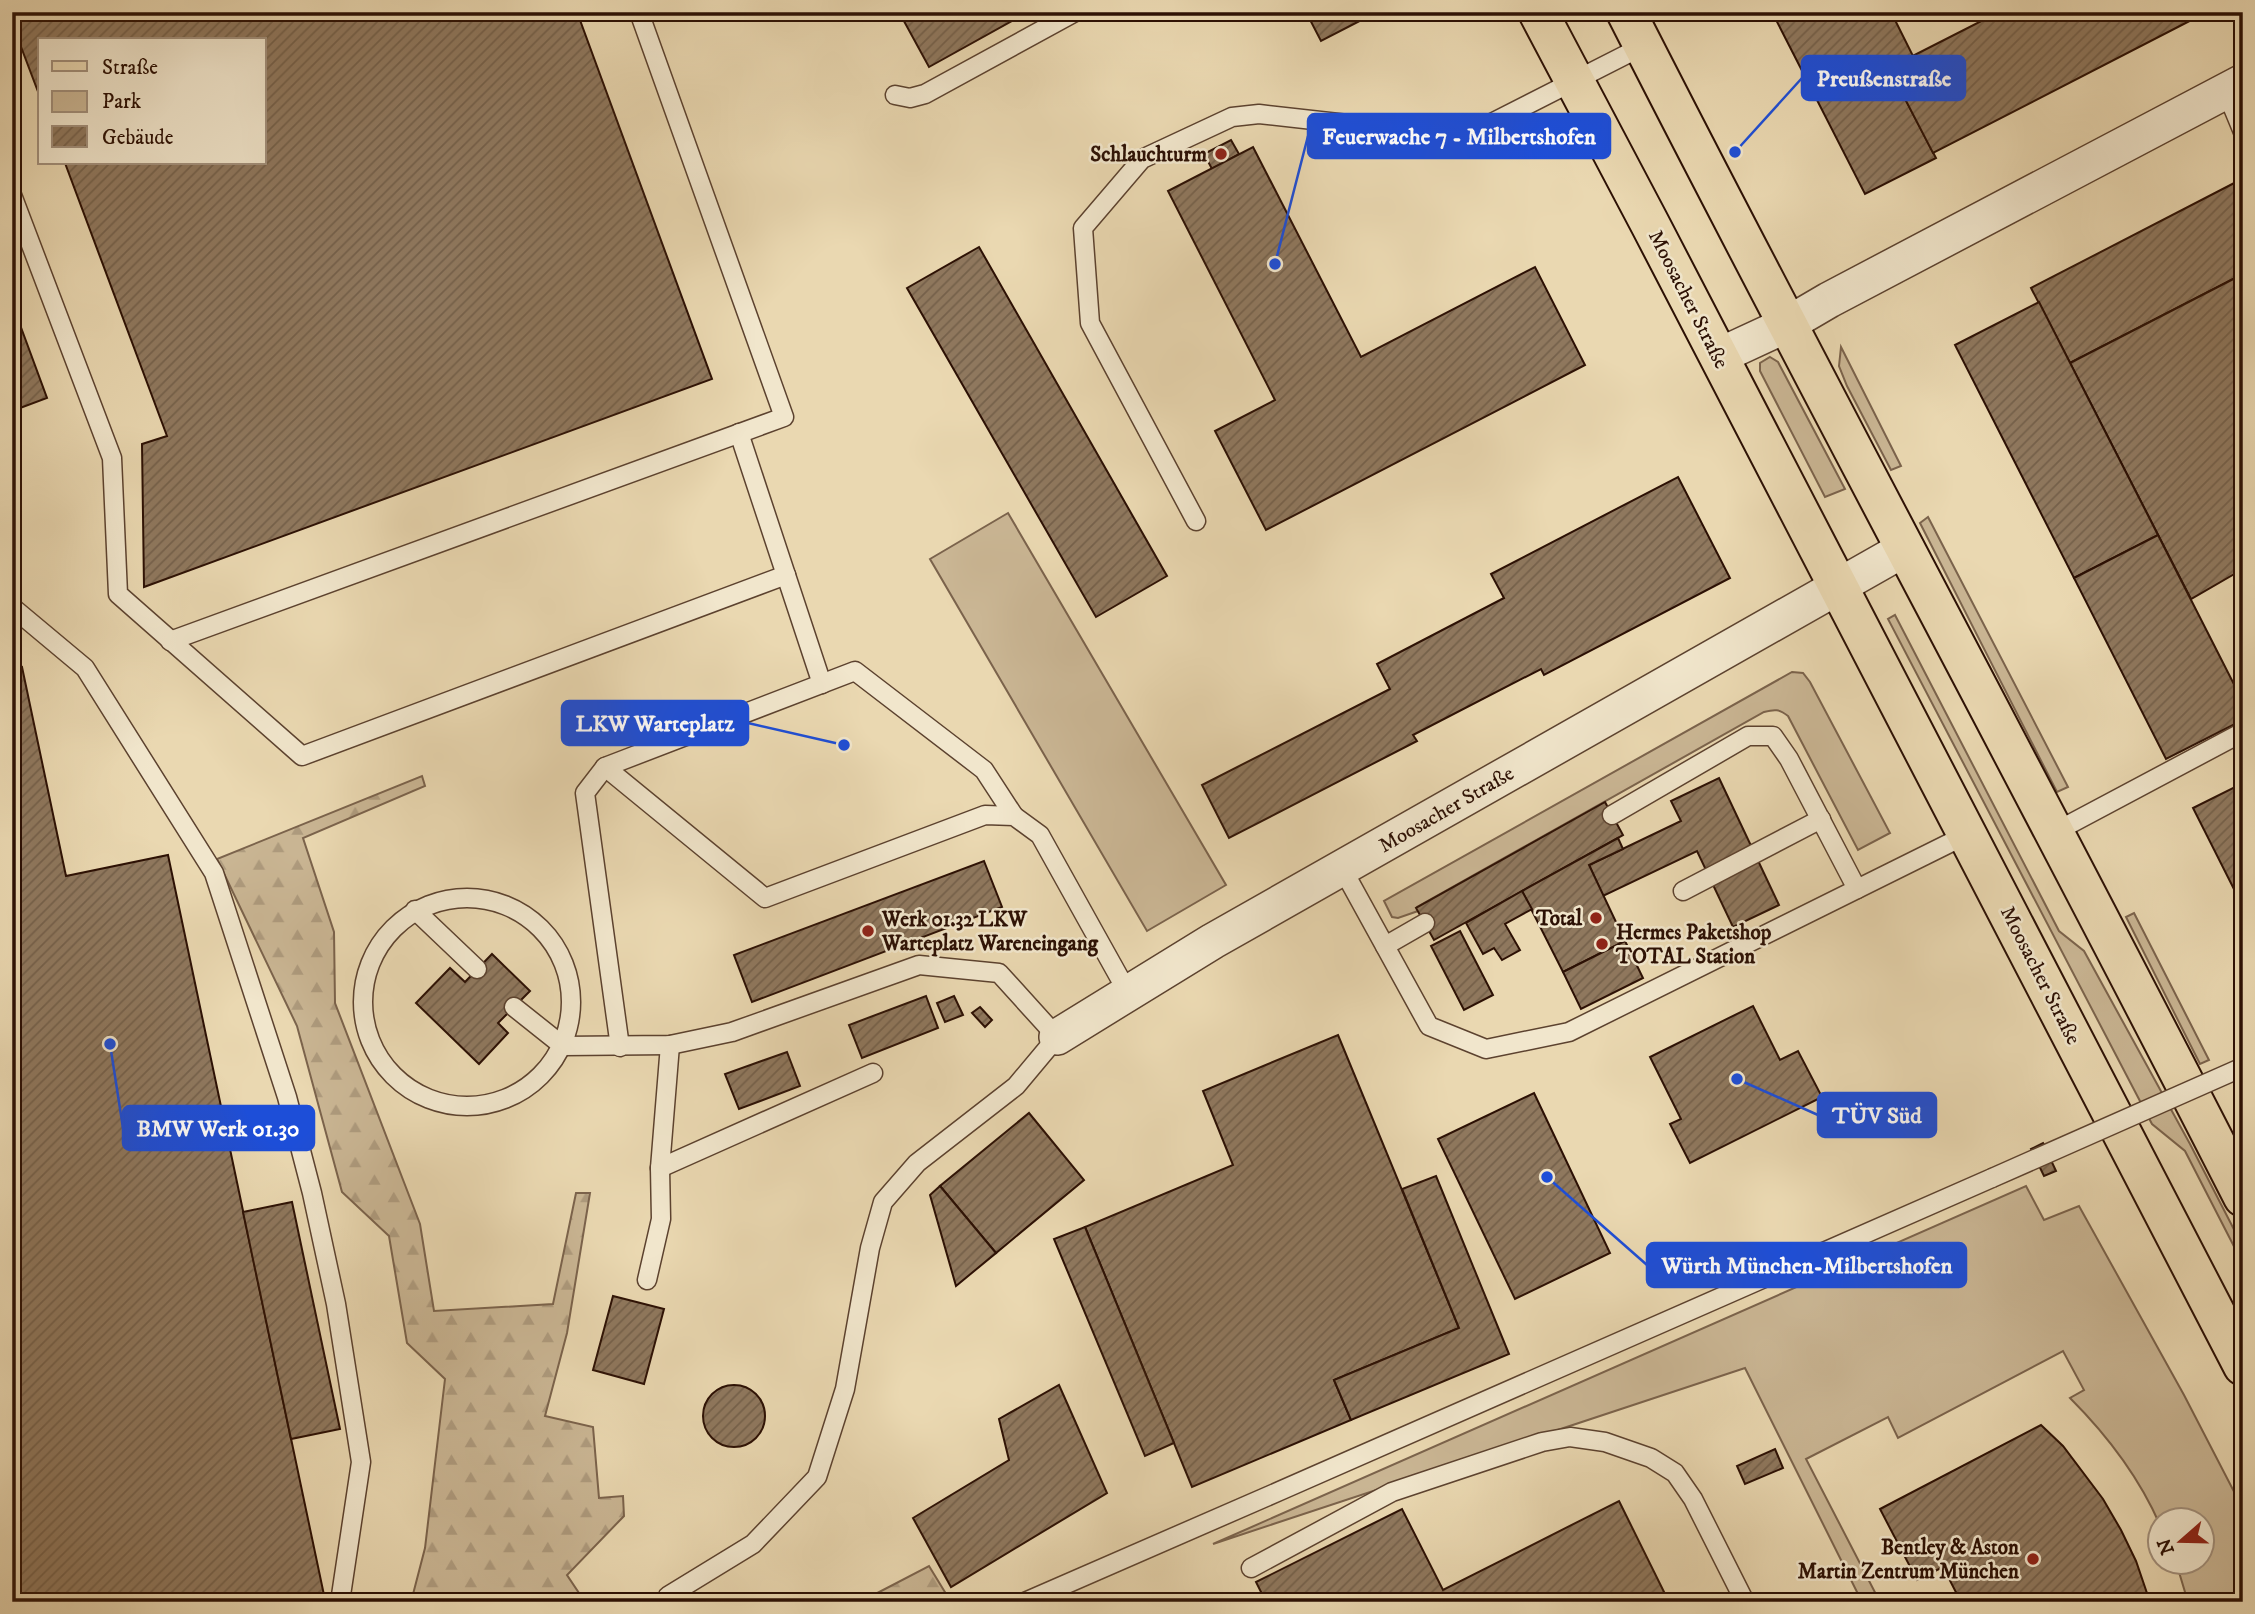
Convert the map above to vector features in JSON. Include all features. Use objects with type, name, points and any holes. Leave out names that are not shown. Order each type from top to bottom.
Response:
[{"type":"main road","name":"Moosacher Straße","points":[[1538,12],[2243,1366]]},
{"type":"main road","points":[[1626,12],[2243,1197]]},
{"type":"street","points":[[1719,356],[1788,324],[2234,87]]},
{"type":"street","name":"Moosacher Straße","points":[[1057,1037],[1342,868],[1906,548]]},
{"type":"lane","points":[[170,641],[784,416],[639,12]]},
{"type":"lane","points":[[895,95],[910,98],[925,94],[1075,12]]},
{"type":"lane","points":[[1196,521],[1090,323],[1083,228],[1142,159],[1231,117],[1259,114],[1464,137],[1643,46]]},
{"type":"lane","points":[[2234,87],[2243,132]]},
{"type":"lane","points":[[12,195],[112,458],[118,594],[302,756],[786,575]]},
{"type":"lane","points":[[739,433],[822,684]]},
{"type":"lane","points":[[12,607],[85,668],[214,873],[219,886],[287,1097],[312,1193],[336,1304],[361,1462],[340,1602]]},
{"type":"lane","points":[[620,1047],[585,793],[605,767],[855,671],[985,771],[1014,816],[1040,835],[1128,993]]},
{"type":"lane","points":[[2055,832],[2243,732]]},
{"type":"lane","points":[[1612,815],[1748,736],[1773,736],[1789,759],[1857,889]]},
{"type":"lane","points":[[605,767],[765,898],[985,815],[1014,816]]},
{"type":"lane","points":[[1683,891],[1821,820]]},
{"type":"lane","points":[[1342,868],[1429,1027],[1486,1049],[1569,1032],[1968,834]]},
{"type":"lane","points":[[478,897],[510,906],[538,925],[558,950],[569,981],[572,1013],[563,1045],[543,1076],[514,1097],[479,1107],[443,1105],[410,1091],[383,1067],[366,1035],[361,999],[369,964],[387,933],[415,910],[446,899],[478,897]]},
{"type":"lane","points":[[415,910],[477,969]]},
{"type":"lane","points":[[1385,946],[1425,923]]},
{"type":"lane","points":[[514,1007],[563,1045],[670,1045],[732,1032],[919,965],[999,973],[1057,1037],[1016,1086],[917,1163],[883,1202],[870,1248],[845,1389],[817,1477],[752,1544],[668,1596]]},
{"type":"lane","points":[[647,1280],[661,1219],[660,1168],[670,1045]]},
{"type":"lane","points":[[1025,1602],[2243,1067]]},
{"type":"lane","points":[[660,1168],[873,1073]]},
{"type":"lane","points":[[1251,1568],[1392,1492],[1529,1446],[1570,1437],[1605,1442],[1651,1458],[1675,1473],[1693,1499],[1745,1602]]},
{"type":"green space","points":[[1841,347],[1901,466],[1891,470],[1847,386],[1839,366]]},
{"type":"green space","points":[[1770,357],[1778,362],[1845,489],[1825,497],[1760,371],[1760,363]]},
{"type":"green space","points":[[1008,513],[1226,885],[1147,931],[930,559]]},
{"type":"green space","points":[[1928,517],[2068,787],[2057,792],[1920,523]]},
{"type":"green space","points":[[1895,615],[2059,931],[2084,951],[2190,1144],[2243,1247],[2243,1264],[2185,1151],[2152,1124],[1888,619]]},
{"type":"green space","points":[[1792,672],[1803,673],[1810,682],[1890,833],[1858,850],[1788,716],[1771,710],[1417,907],[1418,911],[1398,918],[1392,917],[1384,901]]},
{"type":"green space","points":[[422,776],[425,786],[303,838],[334,932],[335,1003],[420,1224],[434,1311],[553,1304],[576,1193],[590,1193],[567,1333],[545,1416],[593,1427],[599,1498],[623,1496],[624,1516],[567,1575],[585,1602],[411,1602],[425,1548],[445,1379],[407,1343],[389,1236],[342,1192],[297,1026],[217,859]]},
{"type":"green space","points":[[2134,913],[2209,1060],[2200,1064],[2126,917]]},
{"type":"green space","points":[[2026,1186],[2044,1220],[2079,1206],[2184,1395],[2243,1509],[2243,1602],[2188,1602],[2180,1576],[2216,1576],[2216,1506],[2151,1506],[2121,1457],[2070,1398],[2084,1390],[2063,1351],[1898,1438],[1888,1417],[1806,1459],[1880,1602],[1862,1602],[1745,1368],[1213,1544]]},
{"type":"green space","points":[[929,1566],[951,1602],[860,1602]]},
{"type":"building","points":[[12,12],[577,12],[712,379],[144,587],[142,444],[167,436],[65,164],[266,164],[266,38],[38,38],[38,92],[12,23]]},
{"type":"building","points":[[899,12],[1028,12],[929,67]]},
{"type":"building","points":[[1306,12],[1377,12],[1321,41]]},
{"type":"building","points":[[1772,12],[1891,12],[1913,56],[1889,68],[1936,158],[1865,194]]},
{"type":"building","points":[[1999,12],[2207,12],[1933,153],[1889,68]]},
{"type":"building","name":"Schlauchturm","points":[[1231,140],[1239,154],[1212,169],[1204,154]]},
{"type":"building","points":[[1253,147],[1361,357],[1535,267],[1585,365],[1266,530],[1215,431],[1275,400],[1168,191]]},
{"type":"building","points":[[2242,179],[2243,274],[2070,363],[2031,288]]},
{"type":"building","points":[[979,247],[1167,576],[1096,617],[907,288]]},
{"type":"building","points":[[2243,274],[2243,569],[2191,599],[2070,363]]},
{"type":"building","points":[[2039,302],[2158,535],[2074,578],[1955,345]]},
{"type":"building","points":[[12,303],[47,398],[12,411]]},
{"type":"building","points":[[1678,477],[1730,578],[1544,675],[1541,669],[1413,735],[1417,741],[1229,838],[1202,785],[1390,689],[1377,664],[1504,598],[1491,574]]},
{"type":"building","points":[[2158,535],[2243,702],[2243,720],[2166,759],[2074,578]]},
{"type":"building","points":[[22,667],[66,876],[168,855],[324,1595],[291,1602],[12,1602],[12,669]]},
{"type":"building","points":[[1719,778],[1779,905],[1733,927],[1697,851],[1603,896],[1589,865],[1681,821],[1671,801]]},
{"type":"building","points":[[2243,783],[2243,907],[2193,808]]},
{"type":"building","points":[[1605,802],[1623,835],[1434,940],[1416,908]]},
{"type":"building","points":[[1618,838],[1623,849],[1589,865],[1625,941],[1563,972],[1522,891]]},
{"type":"building","name":"Werk 01.32 LKW Warteplatz Wareneingang","points":[[984,861],[1002,907],[752,1002],[734,955]]},
{"type":"building","points":[[1522,891],[1532,909],[1505,924],[1520,950],[1502,960],[1494,948],[1483,954],[1466,923]]},
{"type":"building","points":[[1460,931],[1493,995],[1464,1010],[1431,946]]},
{"type":"building","points":[[1625,941],[1643,978],[1581,1009],[1563,972]]},
{"type":"building","points":[[492,954],[530,991],[498,1023],[508,1033],[479,1064],[416,1003],[450,968],[465,982]]},
{"type":"building","points":[[926,996],[938,1028],[862,1058],[849,1025]]},
{"type":"building","points":[[954,996],[963,1015],[945,1022],[937,1003]]},
{"type":"building","points":[[1753,1006],[1780,1060],[1798,1051],[1822,1097],[1690,1163],[1670,1124],[1681,1119],[1650,1057]]},
{"type":"building","points":[[980,1007],[992,1020],[985,1027],[972,1013]]},
{"type":"building","points":[[1338,1035],[1459,1328],[1334,1380],[1351,1420],[1192,1487],[1085,1227],[1233,1165],[1203,1091]]},
{"type":"building","points":[[787,1052],[800,1086],[739,1109],[725,1074]]},
{"type":"building","points":[[1534,1093],[1610,1253],[1515,1299],[1438,1139]]},
{"type":"building","points":[[1029,1113],[1084,1180],[996,1253],[940,1186]]},
{"type":"building","points":[[2043,1143],[2056,1171],[2044,1176],[2031,1149]]},
{"type":"building","points":[[1436,1176],[1509,1354],[1351,1420],[1334,1380],[1459,1328],[1402,1189]]},
{"type":"building","points":[[940,1186],[996,1253],[956,1286],[930,1195]]},
{"type":"building","points":[[292,1202],[340,1429],[291,1439],[243,1212]]},
{"type":"building","points":[[1085,1227],[1174,1443],[1145,1456],[1054,1239]]},
{"type":"building","points":[[613,1296],[664,1309],[644,1384],[593,1370]]},
{"type":"building","points":[[734,1385],[756,1394],[765,1416],[756,1438],[734,1447],[712,1438],[703,1416],[712,1394]]},
{"type":"building","points":[[1059,1385],[1107,1493],[951,1587],[913,1518],[1009,1460],[999,1419]]},
{"type":"building","points":[[2041,1425],[2063,1446],[2103,1499],[2136,1561],[2150,1602],[1961,1602],[1943,1567],[1917,1580],[1880,1509]]},
{"type":"building","points":[[1775,1449],[1783,1468],[1745,1484],[1737,1466]]},
{"type":"building","points":[[1619,1501],[1669,1602],[1266,1602],[1256,1582],[1402,1509],[1443,1590]]},
{"type":"place","name":"Preußenstraße","points":[[1735,152]]},
{"type":"place","name":"Schlauchturm","points":[[1221,154]]},
{"type":"place","name":"Feuerwache 7 - Milbertshofen","points":[[1275,264]]},
{"type":"place","name":"LKW Warteplatz","points":[[844,745]]},
{"type":"place","name":"Total","points":[[1596,918]]},
{"type":"place","name":"Werk 01.32 LKW Warteplatz Wareneingang","points":[[868,931]]},
{"type":"place","name":"Hermes Paketshop TOTAL Station","points":[[1602,944]]},
{"type":"place","name":"BMW Werk 01.30","points":[[110,1044]]},
{"type":"place","name":"TÜV Süd","points":[[1737,1079]]},
{"type":"place","name":"Würth München-Milbertshofen","points":[[1547,1177]]},
{"type":"place","name":"Bentley & Aston Martin Zentrum München","points":[[2033,1559]]}]
